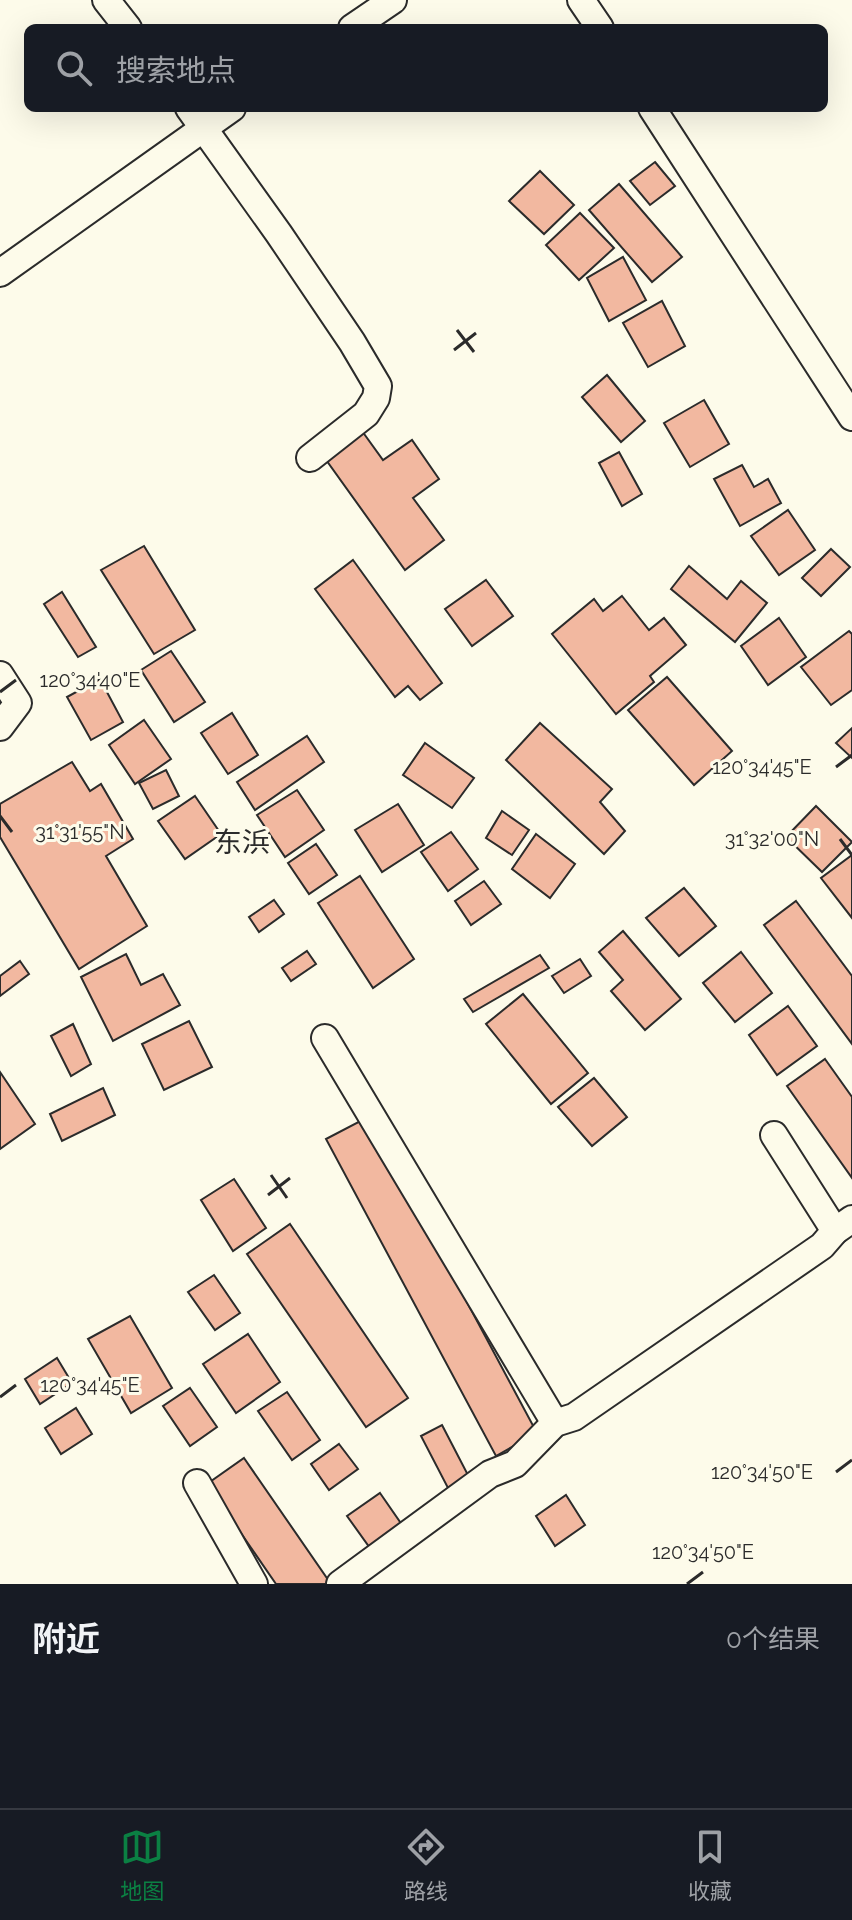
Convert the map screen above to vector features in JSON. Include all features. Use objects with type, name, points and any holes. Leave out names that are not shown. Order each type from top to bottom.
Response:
[{"type":"street","points":[[106,0],[125,24]]},
{"type":"street","points":[[358,24],[393,0]]},
{"type":"street","points":[[581,0],[597,24]]},
{"type":"street","points":[[0,273],[197,118],[218,112]]},
{"type":"street","points":[[655,112],[852,417]]},
{"type":"street","points":[[197,118],[344,330],[378,386],[376,398],[366,414],[310,458]]},
{"type":"street","points":[[0,675],[18,703],[0,727]]},
{"type":"street","points":[[325,1038],[555,1423]]},
{"type":"street","points":[[340,1584],[490,1474],[515,1464],[555,1423],[574,1417],[822,1246],[844,1225],[774,1135]]},
{"type":"street","points":[[197,1483],[254,1584]]},
{"type":"building","points":[[655,162],[675,186],[650,205],[630,181]]},
{"type":"building","points":[[540,171],[574,205],[544,234],[509,201]]},
{"type":"building","points":[[619,184],[682,257],[652,282],[589,210]]},
{"type":"building","points":[[580,213],[614,248],[579,280],[546,245]]},
{"type":"building","points":[[623,257],[646,300],[609,321],[587,278]]},
{"type":"building","points":[[662,301],[685,346],[648,367],[623,323]]},
{"type":"building","points":[[607,375],[645,421],[621,442],[582,397]]},
{"type":"building","points":[[704,400],[729,444],[690,467],[664,423]]},
{"type":"building","points":[[362,431],[383,460],[412,440],[439,479],[413,498],[444,540],[405,570],[324,457]]},
{"type":"building","points":[[619,452],[642,494],[622,506],[599,463]]},
{"type":"building","points":[[742,465],[754,487],[768,479],[781,503],[740,526],[714,479]]},
{"type":"building","points":[[788,510],[815,550],[779,575],[751,536]]},
{"type":"building","points":[[144,546],[195,630],[154,654],[101,570]]},
{"type":"building","points":[[831,549],[850,567],[821,596],[802,578]]},
{"type":"building","points":[[353,560],[442,683],[420,700],[408,686],[395,697],[315,589]]},
{"type":"building","points":[[689,566],[727,599],[741,581],[767,603],[735,642],[671,589]]},
{"type":"building","points":[[486,580],[513,616],[472,646],[445,609]]},
{"type":"building","points":[[62,592],[96,647],[78,657],[44,604]]},
{"type":"building","points":[[622,596],[649,630],[664,618],[686,645],[650,676],[654,682],[616,714],[552,634],[594,599],[603,611]]},
{"type":"building","points":[[779,618],[806,657],[768,685],[741,646]]},
{"type":"building","points":[[849,631],[852,634],[852,690],[831,705],[801,667]]},
{"type":"building","points":[[171,651],[205,702],[174,722],[141,670]]},
{"type":"building","points":[[667,677],[732,751],[694,785],[628,710]]},
{"type":"building","points":[[100,679],[123,722],[91,740],[67,697]]},
{"type":"building","points":[[232,713],[258,755],[228,774],[201,733]]},
{"type":"building","points":[[144,720],[171,759],[135,784],[109,745]]},
{"type":"building","points":[[540,723],[612,789],[600,802],[625,831],[604,854],[506,760]]},
{"type":"building","points":[[852,728],[852,758],[836,743]]},
{"type":"building","points":[[307,736],[324,762],[255,810],[237,782]]},
{"type":"building","points":[[425,743],[474,778],[452,808],[403,775]]},
{"type":"building","points":[[72,762],[90,791],[101,784],[133,839],[106,856],[147,926],[79,969],[0,837],[0,804]]},
{"type":"building","points":[[166,770],[179,796],[153,809],[139,783]]},
{"type":"building","points":[[297,790],[324,830],[285,857],[257,815]]},
{"type":"building","points":[[195,796],[221,834],[185,859],[158,821]]},
{"type":"building","points":[[398,804],[424,845],[382,872],[355,830]]},
{"type":"building","points":[[816,806],[852,842],[822,872],[786,837]]},
{"type":"building","points":[[502,811],[529,830],[512,855],[486,838]]},
{"type":"building","points":[[451,832],[478,869],[448,891],[421,852]]},
{"type":"building","points":[[536,834],[575,864],[550,898],[512,869]]},
{"type":"building","points":[[316,844],[337,875],[309,894],[288,863]]},
{"type":"building","points":[[852,855],[852,918],[821,878]]},
{"type":"building","points":[[360,876],[414,959],[373,988],[318,903]]},
{"type":"building","points":[[484,881],[501,904],[471,925],[455,901]]},
{"type":"building","points":[[684,888],[716,926],[679,956],[646,918]]},
{"type":"building","points":[[274,900],[284,914],[259,932],[249,917]]},
{"type":"building","points":[[796,901],[852,976],[852,1044],[764,925]]},
{"type":"building","points":[[623,931],[681,999],[645,1030],[611,991],[623,980],[599,952]]},
{"type":"building","points":[[307,951],[316,964],[291,981],[282,968]]},
{"type":"building","points":[[741,952],[772,993],[735,1022],[703,983]]},
{"type":"building","points":[[126,954],[141,985],[163,974],[180,1005],[113,1041],[81,977]]},
{"type":"building","points":[[540,955],[549,968],[473,1012],[464,999]]},
{"type":"building","points":[[580,959],[591,976],[564,993],[552,976]]},
{"type":"building","points":[[20,961],[29,974],[0,996],[0,976]]},
{"type":"building","points":[[523,994],[588,1073],[551,1104],[486,1024]]},
{"type":"building","points":[[788,1006],[817,1046],[777,1075],[749,1035]]},
{"type":"building","points":[[189,1021],[212,1067],[164,1090],[142,1044]]},
{"type":"building","points":[[73,1024],[91,1064],[71,1076],[51,1036]]},
{"type":"building","points":[[825,1059],[852,1097],[852,1178],[787,1086]]},
{"type":"building","points":[[0,1072],[35,1124],[0,1149]]},
{"type":"building","points":[[594,1078],[627,1117],[592,1146],[558,1107]]},
{"type":"building","points":[[103,1088],[115,1115],[62,1141],[50,1114]]},
{"type":"building","points":[[368,1117],[537,1433],[496,1456],[326,1139]]},
{"type":"building","points":[[234,1179],[266,1228],[233,1251],[201,1200]]},
{"type":"building","points":[[290,1224],[408,1398],[366,1427],[247,1254]]},
{"type":"building","points":[[214,1275],[240,1313],[215,1330],[188,1292]]},
{"type":"building","points":[[130,1316],[172,1388],[131,1413],[88,1339]]},
{"type":"building","points":[[248,1334],[280,1382],[236,1413],[203,1364]]},
{"type":"building","points":[[57,1358],[72,1383],[40,1404],[25,1379]]},
{"type":"building","points":[[190,1388],[217,1427],[190,1446],[163,1406]]},
{"type":"building","points":[[287,1392],[320,1440],[292,1460],[258,1411]]},
{"type":"building","points":[[76,1408],[92,1434],[61,1454],[45,1428]]},
{"type":"building","points":[[442,1425],[469,1477],[448,1488],[421,1436]]},
{"type":"building","points":[[339,1444],[358,1469],[329,1490],[311,1464]]},
{"type":"building","points":[[244,1458],[331,1584],[276,1584],[207,1484]]},
{"type":"building","points":[[380,1493],[407,1532],[375,1555],[347,1516]]},
{"type":"building","points":[[566,1495],[585,1525],[555,1546],[536,1516]]},
{"type":"district","name":"东浜","points":[[242,842]]}]
